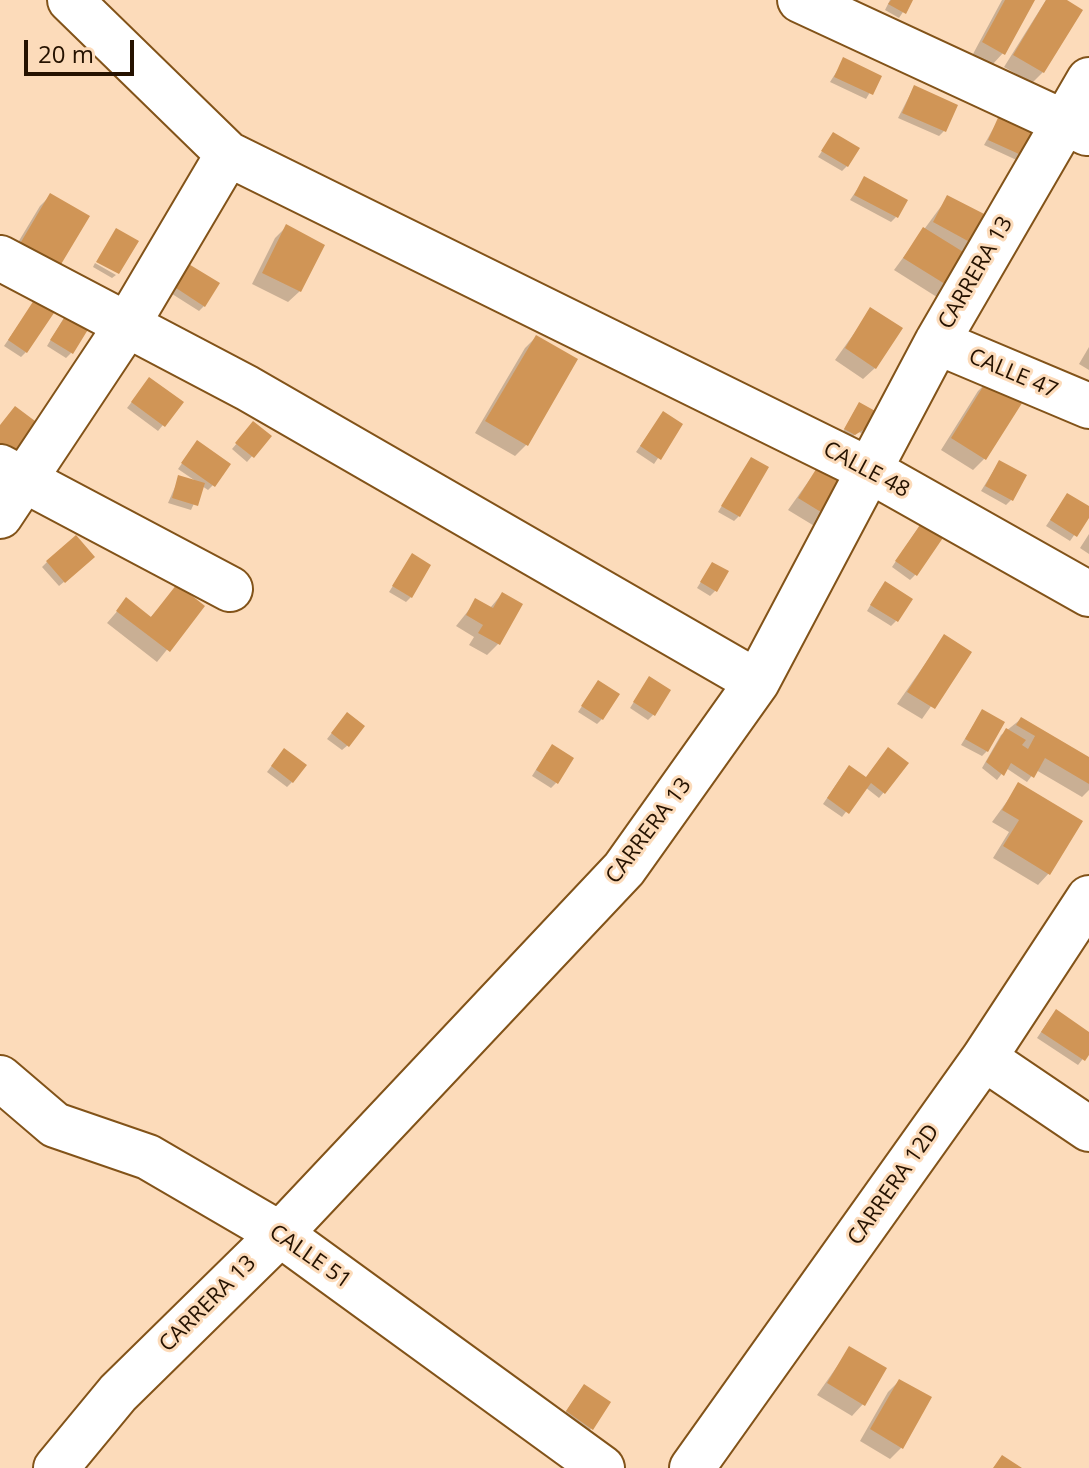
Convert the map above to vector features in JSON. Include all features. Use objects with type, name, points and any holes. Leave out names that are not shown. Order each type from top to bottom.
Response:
[{"type":"street","name":"CALLE 48","points":[[70,0],[228,154],[869,470],[1089,594]]},
{"type":"street","points":[[812,3],[1075,128]]},
{"type":"street","name":"CARRERA 13","points":[[56,1468],[118,1393],[280,1234],[624,869],[757,682],[937,342],[1075,128],[1089,80]]},
{"type":"street","points":[[0,516],[12,473],[127,325],[228,154]]},
{"type":"street","points":[[0,258],[247,388],[757,682]]},
{"type":"street","name":"CALLE 47","points":[[937,342],[1089,406]]},
{"type":"street","points":[[12,473],[230,589]]},
{"type":"street","name":"CARRERA 12D","points":[[692,1468],[984,1058],[1089,898]]},
{"type":"street","points":[[984,1058],[1089,1129]]},
{"type":"street","name":"CALLE 51","points":[[0,1078],[55,1125],[148,1157],[280,1234],[602,1468]]},
{"type":"building","points":[[891,0],[913,0],[906,14],[888,4]]},
{"type":"building","points":[[1005,0],[1035,0],[1005,55],[982,42]]},
{"type":"building","points":[[1046,0],[1067,0],[1083,10],[1044,73],[1013,55]]},
{"type":"building","points":[[843,57],[882,76],[873,95],[834,77]]},
{"type":"building","points":[[914,85],[958,105],[946,132],[902,113]]},
{"type":"building","points":[[1001,111],[1043,130],[1030,159],[988,140]]},
{"type":"building","points":[[833,132],[860,148],[848,167],[821,151]]},
{"type":"building","points":[[864,176],[908,200],[898,218],[854,195]]},
{"type":"building","points":[[50,193],[90,216],[57,271],[18,247]]},
{"type":"building","points":[[947,195],[992,218],[977,246],[933,222]]},
{"type":"building","points":[[286,224],[325,245],[301,292],[262,273]]},
{"type":"building","points":[[923,227],[973,258],[953,289],[903,258]]},
{"type":"building","points":[[116,228],[139,241],[119,274],[96,262]]},
{"type":"building","points":[[187,263],[220,283],[205,307],[173,286]]},
{"type":"building","points":[[36,297],[56,310],[27,353],[8,340]]},
{"type":"building","points":[[870,307],[903,328],[876,369],[845,348]]},
{"type":"building","points":[[70,309],[92,323],[73,354],[50,340]]},
{"type":"building","points":[[536,335],[578,359],[528,446],[485,421]]},
{"type":"building","points":[[149,377],[184,402],[165,427],[131,402]]},
{"type":"building","points":[[989,377],[1024,400],[986,460],[951,438]]},
{"type":"building","points":[[859,402],[877,412],[882,437],[866,428],[855,435],[844,429]]},
{"type":"building","points":[[15,406],[43,427],[13,467],[0,457],[0,425]]},
{"type":"building","points":[[663,411],[683,424],[661,460],[640,446]]},
{"type":"building","points":[[253,421],[272,436],[254,458],[235,443]]},
{"type":"building","points":[[197,440],[231,464],[215,487],[181,463]]},
{"type":"building","points":[[751,457],[769,467],[740,517],[721,506]]},
{"type":"building","points":[[823,458],[854,478],[829,517],[798,498]]},
{"type":"building","points":[[999,460],[1027,475],[1013,501],[985,486]]},
{"type":"building","points":[[178,475],[205,483],[198,506],[172,498]]},
{"type":"building","points":[[1067,493],[1089,506],[1089,518],[1077,537],[1050,520]]},
{"type":"building","points":[[927,515],[949,529],[917,576],[895,561]]},
{"type":"building","points":[[76,535],[95,557],[65,583],[46,561]]},
{"type":"building","points":[[412,553],[431,565],[412,598],[392,586]]},
{"type":"building","points":[[712,562],[729,571],[717,592],[700,582]]},
{"type":"building","points":[[885,581],[913,599],[898,622],[870,605]]},
{"type":"building","points":[[177,584],[205,606],[170,652],[116,611],[126,597],[151,617]]},
{"type":"building","points":[[502,592],[523,604],[500,645],[478,633],[483,625],[466,615],[475,598],[493,608]]},
{"type":"building","points":[[944,634],[972,652],[935,709],[907,692]]},
{"type":"building","points":[[649,676],[671,690],[655,716],[633,702]]},
{"type":"building","points":[[598,680],[620,694],[603,720],[581,706]]},
{"type":"building","points":[[982,709],[1005,722],[988,752],[965,739]]},
{"type":"building","points":[[347,712],[365,726],[349,747],[331,733]]},
{"type":"building","points":[[1021,717],[1089,757],[1089,784],[1045,758],[1034,778],[1011,763],[1004,776],[986,762],[1006,728],[1026,740],[1022,745],[1028,749],[1035,736],[1016,725]]},
{"type":"building","points":[[552,744],[574,758],[558,784],[536,770]]},
{"type":"building","points":[[888,747],[909,763],[885,794],[871,783],[849,814],[827,798],[849,765],[866,777]]},
{"type":"building","points":[[284,748],[307,765],[293,783],[271,766]]},
{"type":"building","points":[[1018,782],[1083,821],[1050,875],[1003,846],[1019,820],[1002,810]]},
{"type":"building","points":[[1056,1009],[1089,1032],[1089,1055],[1085,1061],[1041,1032]]},
{"type":"building","points":[[849,1346],[887,1368],[865,1406],[827,1383]]},
{"type":"building","points":[[899,1379],[932,1397],[903,1449],[870,1429]]},
{"type":"building","points":[[584,1384],[611,1402],[593,1430],[566,1411]]},
{"type":"building","points":[[1002,1455],[1022,1468],[993,1468]]}]
